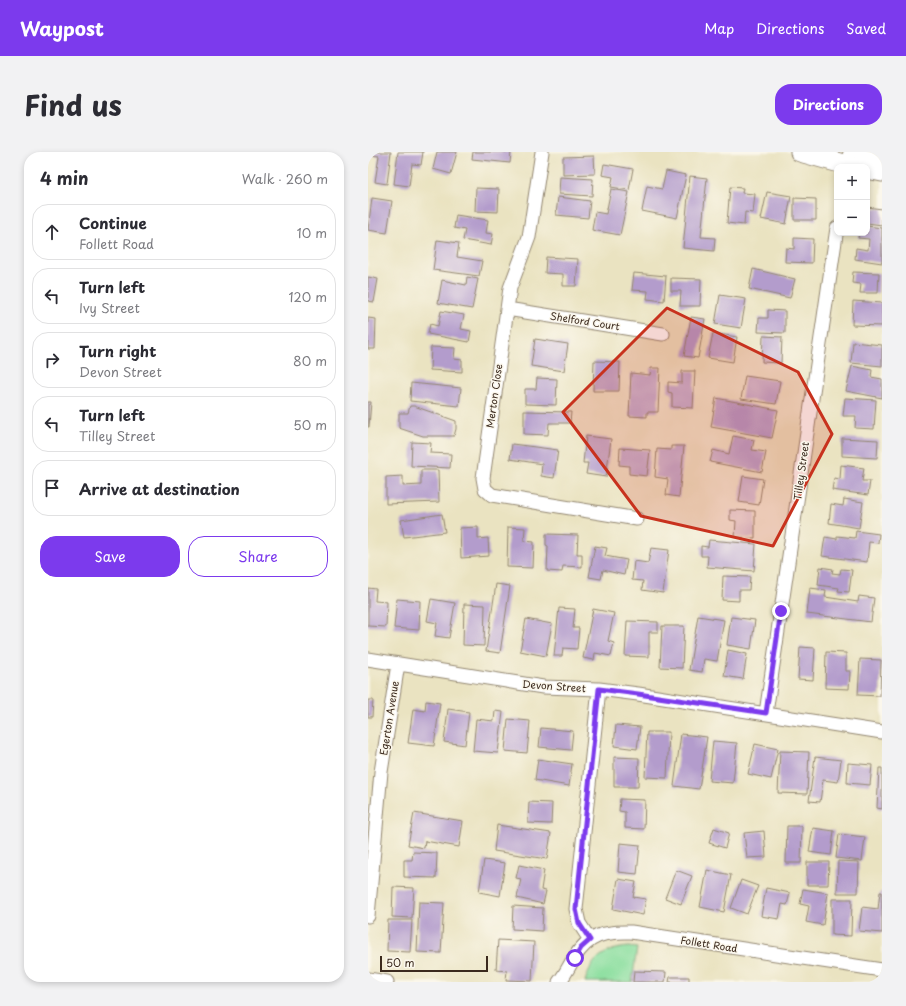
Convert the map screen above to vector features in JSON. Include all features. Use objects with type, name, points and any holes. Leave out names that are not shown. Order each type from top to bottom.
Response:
[{"type":"main road","points":[[800,152],[809,152]]},
{"type":"main road","points":[[800,152],[850,163]]},
{"type":"main road","points":[[863,152],[882,154]]},
{"type":"main road","points":[[870,170],[882,172]]},
{"type":"street","name":"Merton Close","points":[[542,152],[530,232],[510,288],[483,478],[485,489],[492,495],[637,519]]},
{"type":"street","name":"Tilley Street","points":[[766,713],[836,236]]},
{"type":"street","name":"Shelford Court","points":[[507,309],[663,334]]},
{"type":"street","name":"Devon Street","points":[[368,659],[543,687],[599,689],[638,694],[882,732]]},
{"type":"street","name":"Egerton Avenue","points":[[368,916],[381,772],[398,664]]},
{"type":"street","points":[[590,940],[579,923],[576,909],[599,689]]},
{"type":"street","name":"Follett Road","points":[[559,982],[581,948],[590,940],[609,933],[631,932],[882,970]]},
{"type":"street","points":[[368,979],[387,982]]},
{"type":"highlighted area","points":[[667,308],[798,372],[832,434],[773,546],[641,516],[563,412]]},
{"type":"green space","points":[[629,947],[637,948],[632,982],[585,982],[591,967],[600,956],[613,950]]},
{"type":"building","points":[[368,152],[391,152],[387,184],[375,182],[379,156],[368,155]]},
{"type":"building","points":[[398,152],[423,152],[421,165],[412,164],[409,186],[394,184]]},
{"type":"building","points":[[437,152],[457,152],[451,174],[433,169]]},
{"type":"building","points":[[473,152],[511,152],[510,163],[472,159]]},
{"type":"building","points":[[594,156],[595,174],[563,175],[563,157]]},
{"type":"building","points":[[604,164],[633,169],[629,190],[611,187],[613,177],[602,175]]},
{"type":"building","points":[[666,171],[686,175],[677,218],[642,211],[647,186],[662,189]]},
{"type":"building","points":[[690,176],[707,178],[701,237],[715,238],[714,251],[683,248]]},
{"type":"building","points":[[560,177],[593,179],[592,196],[559,194]]},
{"type":"building","points":[[730,187],[743,188],[742,193],[755,194],[753,213],[745,212],[744,225],[727,223]]},
{"type":"building","points":[[476,188],[499,189],[498,212],[475,211]]},
{"type":"building","points":[[611,189],[629,192],[620,235],[592,230],[595,212],[606,214]]},
{"type":"building","points":[[767,192],[791,196],[786,224],[761,219]]},
{"type":"building","points":[[558,197],[590,201],[588,218],[556,215]]},
{"type":"building","points":[[372,198],[392,201],[387,233],[368,230]]},
{"type":"building","points":[[794,198],[816,199],[816,220],[794,220]]},
{"type":"building","points":[[870,207],[882,209],[882,225],[870,223]]},
{"type":"building","points":[[456,215],[488,220],[486,233],[493,234],[491,245],[463,240],[465,230],[454,228]]},
{"type":"building","points":[[870,226],[882,228],[882,263],[855,259],[856,248],[868,250],[869,239],[858,238],[858,236],[870,236]]},
{"type":"building","points":[[794,238],[813,239],[812,263],[785,262],[786,248],[794,249]]},
{"type":"building","points":[[437,240],[459,243],[457,257],[482,261],[479,276],[433,270]]},
{"type":"building","points":[[546,257],[578,259],[576,286],[563,286],[563,274],[545,273]]},
{"type":"building","points":[[753,269],[795,279],[790,298],[749,289]]},
{"type":"building","points":[[853,272],[879,273],[878,293],[860,293],[861,284],[852,283]]},
{"type":"building","points":[[634,273],[666,276],[664,301],[647,299],[648,291],[632,290]]},
{"type":"building","points":[[368,277],[378,279],[374,302],[368,301]]},
{"type":"building","points":[[467,277],[478,279],[472,309],[438,303],[442,280],[466,285]]},
{"type":"building","points":[[671,278],[701,279],[700,306],[680,306],[681,291],[671,291]]},
{"type":"building","points":[[720,295],[746,299],[741,328],[715,324]]},
{"type":"building","points":[[853,301],[882,303],[882,326],[852,325]]},
{"type":"building","points":[[768,310],[785,311],[785,333],[758,332],[759,318],[768,318]]},
{"type":"building","points":[[441,311],[464,315],[461,329],[471,331],[469,342],[428,334],[430,324],[438,326]]},
{"type":"building","points":[[691,317],[705,319],[698,358],[684,356]]},
{"type":"building","points":[[368,318],[376,319],[375,349],[368,349]]},
{"type":"building","points":[[713,333],[737,337],[733,362],[708,358]]},
{"type":"building","points":[[763,336],[782,337],[781,363],[762,362]]},
{"type":"building","points":[[535,339],[568,344],[564,371],[531,366]]},
{"type":"building","points":[[853,342],[882,345],[882,366],[851,363]]},
{"type":"building","points":[[431,347],[455,348],[454,359],[462,360],[462,372],[430,370]]},
{"type":"building","points":[[594,361],[620,362],[619,391],[593,391]]},
{"type":"building","points":[[852,366],[872,370],[871,377],[882,379],[882,398],[846,391]]},
{"type":"building","points":[[651,368],[660,368],[658,412],[647,412],[647,417],[629,416],[631,373],[650,375]]},
{"type":"building","points":[[682,371],[695,371],[693,408],[672,407],[672,393],[668,392],[668,382],[682,383]]},
{"type":"building","points":[[745,376],[780,381],[776,404],[741,399]]},
{"type":"building","points":[[537,378],[557,379],[556,405],[525,404],[525,389],[536,389]]},
{"type":"building","points":[[411,383],[461,388],[459,406],[410,401]]},
{"type":"building","points":[[716,398],[778,410],[772,438],[711,427]]},
{"type":"building","points":[[845,398],[876,400],[874,429],[855,428],[856,416],[843,416]]},
{"type":"building","points":[[368,402],[371,402],[369,427],[368,427]]},
{"type":"building","points":[[410,406],[414,406],[456,421],[454,436],[423,436],[399,428],[399,413],[408,413]]},
{"type":"building","points":[[524,411],[571,412],[570,423],[549,423],[548,435],[524,434]]},
{"type":"building","points":[[586,436],[611,439],[606,477],[586,474],[588,463],[583,463]]},
{"type":"building","points":[[733,436],[754,440],[752,450],[766,452],[762,472],[710,462],[713,450],[729,454]]},
{"type":"building","points":[[842,438],[878,440],[877,458],[842,456]]},
{"type":"building","points":[[412,442],[431,443],[430,453],[451,454],[450,468],[411,466]]},
{"type":"building","points":[[512,444],[558,450],[554,478],[541,476],[542,464],[510,459]]},
{"type":"building","points":[[671,446],[684,446],[679,497],[666,495],[668,479],[655,477],[657,449],[671,450]]},
{"type":"building","points":[[620,448],[650,450],[647,476],[629,474],[629,466],[619,465]]},
{"type":"building","points":[[841,465],[864,468],[862,481],[870,481],[868,495],[832,490],[834,478],[840,479]]},
{"type":"building","points":[[421,470],[438,470],[439,502],[386,504],[386,477],[403,476],[403,486],[421,485]]},
{"type":"building","points":[[743,476],[763,479],[759,505],[739,502]]},
{"type":"building","points":[[844,499],[863,502],[859,528],[829,523],[831,504],[843,506]]},
{"type":"building","points":[[730,510],[755,511],[755,538],[735,537],[736,521],[730,520]]},
{"type":"building","points":[[442,514],[445,532],[404,537],[401,520]]},
{"type":"building","points":[[478,527],[478,539],[488,538],[489,556],[461,558],[460,528]]},
{"type":"building","points":[[508,527],[525,528],[524,541],[534,542],[533,568],[507,567]]},
{"type":"building","points":[[856,531],[879,534],[878,543],[869,542],[867,562],[822,556],[825,537],[837,539],[837,536],[855,538]]},
{"type":"building","points":[[546,534],[578,535],[577,554],[582,554],[582,567],[563,566],[562,572],[547,571],[548,546],[546,545]]},
{"type":"building","points":[[709,540],[756,544],[754,571],[707,567],[708,556],[701,556],[701,546],[708,547]]},
{"type":"building","points":[[595,546],[607,548],[605,556],[627,560],[624,575],[603,570],[601,579],[589,577]]},
{"type":"building","points":[[651,548],[669,550],[663,593],[642,590],[643,581],[632,580],[634,561],[648,563]]},
{"type":"building","points":[[820,567],[833,569],[832,573],[840,574],[841,569],[852,570],[849,592],[838,591],[839,588],[818,585]]},
{"type":"building","points":[[723,576],[750,577],[749,590],[739,590],[739,601],[722,600]]},
{"type":"building","points":[[496,584],[510,586],[500,653],[486,651]]},
{"type":"building","points":[[368,588],[376,589],[375,601],[387,602],[386,627],[368,626]]},
{"type":"building","points":[[810,588],[826,590],[825,597],[858,602],[859,596],[874,598],[871,622],[807,614]]},
{"type":"building","points":[[397,599],[420,601],[419,630],[394,628]]},
{"type":"building","points":[[431,599],[455,603],[449,638],[435,636],[437,623],[427,621]]},
{"type":"building","points":[[464,604],[485,605],[484,646],[463,645]]},
{"type":"building","points":[[559,608],[575,609],[573,628],[579,628],[577,649],[563,648],[562,656],[554,656]]},
{"type":"building","points":[[593,609],[614,613],[608,641],[614,643],[611,656],[595,653],[594,660],[583,658]]},
{"type":"building","points":[[698,616],[724,620],[717,661],[704,659],[702,672],[689,670]]},
{"type":"building","points":[[731,617],[755,620],[751,649],[727,645]]},
{"type":"building","points":[[526,619],[552,624],[546,656],[520,651]]},
{"type":"building","points":[[627,621],[658,622],[658,632],[649,632],[649,657],[625,656]]},
{"type":"building","points":[[662,626],[684,626],[682,668],[660,667]]},
{"type":"building","points":[[800,647],[815,648],[813,680],[798,679]]},
{"type":"building","points":[[728,650],[747,654],[743,679],[724,676]]},
{"type":"building","points":[[826,652],[846,653],[846,671],[850,671],[849,689],[825,688]]},
{"type":"building","points":[[860,659],[881,660],[880,696],[858,695]]},
{"type":"building","points":[[368,700],[373,700],[372,717],[368,717]]},
{"type":"building","points":[[426,701],[440,703],[434,746],[408,743],[413,709],[425,711]]},
{"type":"building","points":[[448,709],[469,712],[465,745],[444,742]]},
{"type":"building","points":[[495,711],[503,712],[498,753],[473,751],[476,719],[494,721]]},
{"type":"building","points":[[508,719],[530,721],[527,753],[505,751]]},
{"type":"building","points":[[616,725],[640,727],[637,749],[614,746]]},
{"type":"building","points":[[541,728],[573,731],[571,750],[539,747]]},
{"type":"building","points":[[647,732],[669,732],[667,778],[645,777]]},
{"type":"building","points":[[681,734],[707,737],[699,789],[674,786]]},
{"type":"building","points":[[713,741],[737,743],[733,783],[709,781]]},
{"type":"building","points":[[755,744],[778,749],[771,779],[748,774]]},
{"type":"building","points":[[780,751],[809,752],[807,794],[778,793]]},
{"type":"building","points":[[614,757],[639,758],[638,787],[614,787]]},
{"type":"building","points":[[815,757],[841,760],[838,782],[823,780],[820,802],[809,801]]},
{"type":"building","points":[[538,759],[572,764],[569,786],[535,780]]},
{"type":"building","points":[[848,763],[872,765],[870,785],[847,783]]},
{"type":"building","points":[[879,768],[882,768],[882,809],[877,808]]},
{"type":"building","points":[[620,799],[645,800],[644,829],[625,828],[625,812],[619,811]]},
{"type":"building","points":[[529,802],[552,803],[551,824],[528,823]]},
{"type":"building","points":[[414,813],[463,821],[459,847],[425,841],[424,848],[408,845]]},
{"type":"building","points":[[497,825],[551,833],[547,859],[494,851]]},
{"type":"building","points":[[787,826],[802,826],[801,863],[786,863]]},
{"type":"building","points":[[714,828],[729,833],[725,848],[709,843]]},
{"type":"building","points":[[813,828],[834,831],[831,855],[809,852]]},
{"type":"building","points":[[764,831],[766,857],[747,858],[744,833]]},
{"type":"building","points":[[839,834],[865,837],[862,861],[836,858]]},
{"type":"building","points":[[620,843],[640,845],[637,874],[618,872]]},
{"type":"building","points":[[413,852],[437,853],[436,878],[404,877],[404,860],[412,860]]},
{"type":"building","points":[[484,860],[505,863],[500,896],[479,892]]},
{"type":"building","points":[[838,861],[859,862],[858,893],[837,893]]},
{"type":"building","points":[[807,862],[829,862],[828,885],[807,885]]},
{"type":"building","points":[[519,865],[544,870],[541,890],[546,891],[543,904],[517,898],[521,879],[516,878]]},
{"type":"building","points":[[676,870],[692,876],[681,904],[665,898]]},
{"type":"building","points":[[707,870],[731,875],[724,912],[700,907]]},
{"type":"building","points":[[618,879],[636,882],[633,897],[646,899],[643,915],[613,909]]},
{"type":"building","points":[[741,880],[758,886],[747,914],[731,908]]},
{"type":"building","points":[[393,887],[414,888],[412,918],[392,917]]},
{"type":"building","points":[[766,888],[790,893],[787,905],[782,904],[779,919],[761,916]]},
{"type":"building","points":[[803,889],[828,893],[823,925],[806,922],[809,906],[800,904]]},
{"type":"building","points":[[880,892],[882,892],[882,933],[859,931],[862,907],[878,909]]},
{"type":"building","points":[[832,899],[852,899],[851,936],[832,935]]},
{"type":"building","points":[[419,902],[444,903],[441,953],[417,952]]},
{"type":"building","points":[[513,906],[543,908],[542,931],[512,929]]},
{"type":"building","points":[[388,920],[412,920],[410,952],[387,951]]},
{"type":"building","points":[[498,940],[534,942],[532,981],[506,980],[507,971],[496,970]]},
{"type":"building","points":[[634,971],[666,972],[665,982],[633,982]]},
{"type":"building","points":[[670,977],[689,977],[689,982],[669,982]]},
{"type":"route","points":[[575,958],[581,948],[590,940],[579,923],[576,909],[599,689],[766,713],[781,611]]}]
